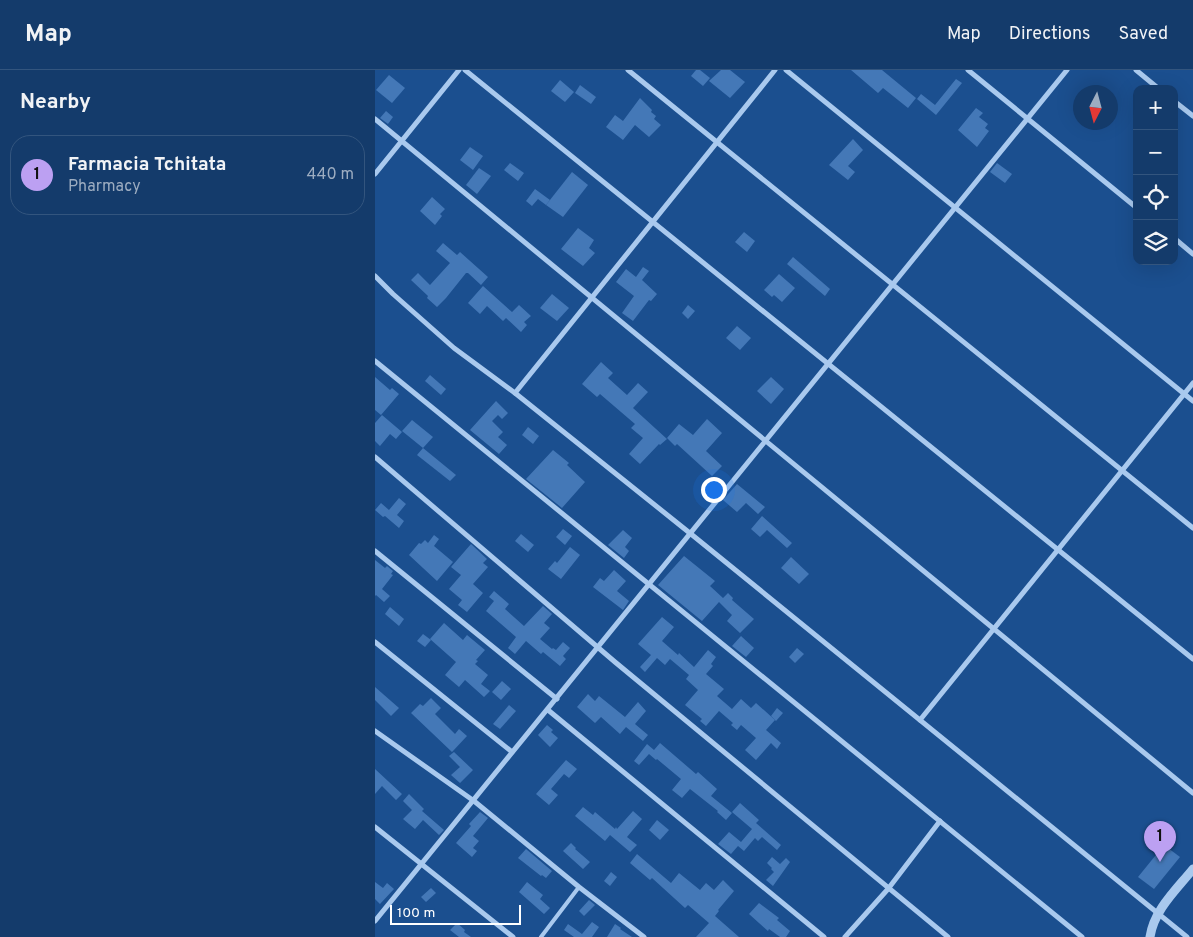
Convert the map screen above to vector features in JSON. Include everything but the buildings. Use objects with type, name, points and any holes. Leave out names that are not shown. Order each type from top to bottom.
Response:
[{"type":"street","points":[[375,174],[459,70]]},
{"type":"street","points":[[465,70],[1193,659]]},
{"type":"street","points":[[628,70],[1193,528]]},
{"type":"street","points":[[515,394],[775,70]]},
{"type":"street","points":[[786,70],[1193,401]]},
{"type":"street","points":[[968,70],[1133,205]]},
{"type":"street","points":[[375,921],[1067,70]]},
{"type":"street","points":[[1136,70],[1154,85]]},
{"type":"street","points":[[1178,104],[1193,116]]},
{"type":"street","points":[[375,119],[1193,793]]},
{"type":"street","points":[[1178,241],[1193,254]]},
{"type":"street","points":[[375,276],[454,348],[691,534],[1187,937]]},
{"type":"street","points":[[375,360],[1082,937]]},
{"type":"street","points":[[920,720],[1193,383]]},
{"type":"street","points":[[375,458],[598,648],[948,937]]},
{"type":"street","points":[[375,551],[557,699]]},
{"type":"street","points":[[375,642],[512,752]]},
{"type":"street","points":[[547,710],[825,937]]},
{"type":"street","points":[[375,730],[474,801],[643,937]]},
{"type":"street","points":[[845,937],[888,888],[940,821]]},
{"type":"street","points":[[375,827],[513,937]]},
{"type":"street","points":[[1151,937],[1152,924],[1158,912],[1193,869]]},
{"type":"lane","points":[[541,937],[579,887]]},
{"type":"place","name":"Farmacia Tchitata","points":[[1160,862]]}]
